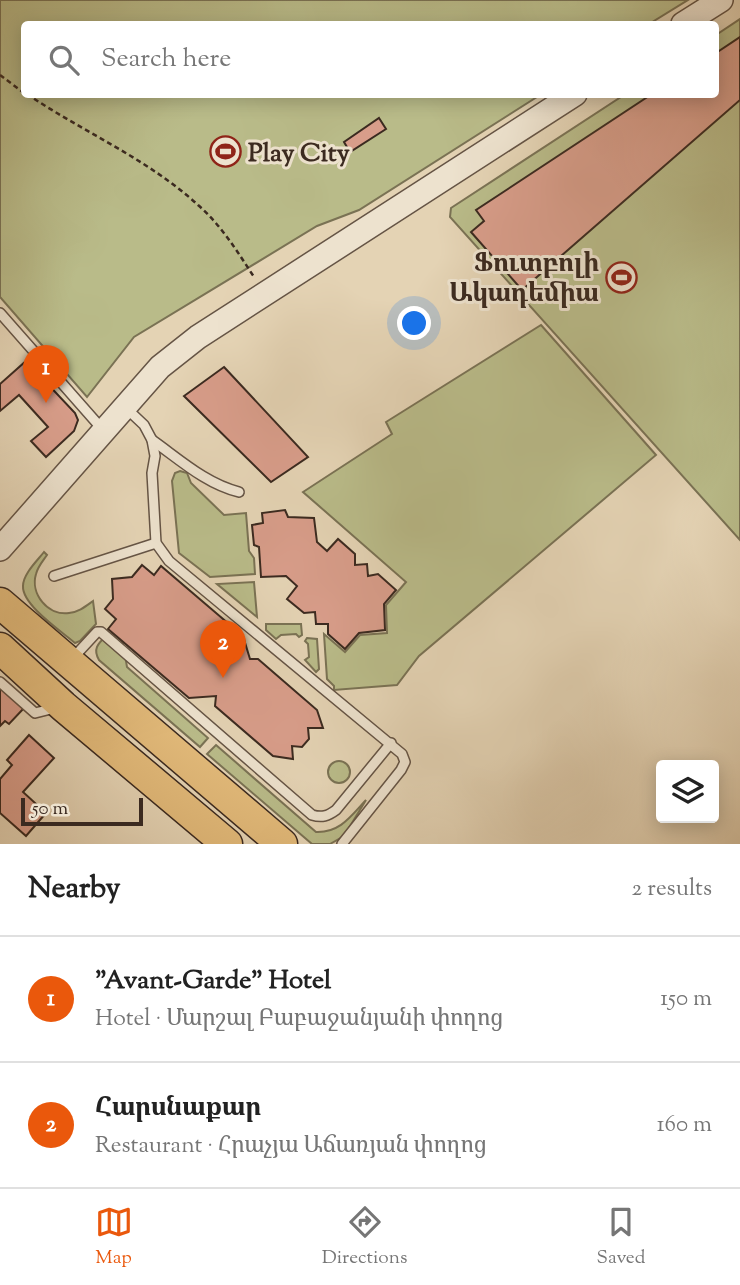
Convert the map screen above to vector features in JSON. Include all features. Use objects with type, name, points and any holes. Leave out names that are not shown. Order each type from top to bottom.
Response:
[{"type":"highway","points":[[0,603],[282,844]]},
{"type":"highway","points":[[3,654],[227,844]]},
{"type":"street","points":[[688,21],[721,0]]},
{"type":"street","points":[[0,549],[160,367],[198,337],[569,98]]},
{"type":"lane","points":[[0,313],[103,430]]},
{"type":"lane","points":[[125,407],[144,425],[152,440],[155,456],[152,473],[156,543],[169,561],[402,754],[405,762],[401,770],[342,844]]},
{"type":"lane","points":[[152,440],[212,482],[239,492]]},
{"type":"lane","points":[[54,576],[156,543]]},
{"type":"lane","points":[[69,662],[97,632],[101,632],[312,815],[319,817],[328,816],[336,810],[391,743]]},
{"type":"lane","points":[[0,682],[35,713],[63,706]]},
{"type":"path","points":[[0,75],[21,90]]},
{"type":"path","points":[[32,98],[175,186],[199,205],[223,230],[266,294]]},
{"type":"green space","name":"Play City","points":[[0,0],[688,0],[654,21],[21,21],[21,98],[535,98],[359,210],[317,226],[134,337],[87,397],[0,297]]},
{"type":"green space","name":"Ֆուտբոլի Ակադեմիա","points":[[740,19],[740,540],[450,217],[451,208],[619,98],[719,98],[719,33]]},
{"type":"green space","points":[[541,325],[656,455],[419,656],[397,685],[334,690],[334,686],[327,679],[324,634],[345,652],[360,635],[387,633],[386,605],[406,582],[303,492],[392,434],[386,422]]},
{"type":"green space","points":[[175,473],[187,473],[191,483],[224,515],[246,513],[249,551],[254,558],[255,574],[210,577],[179,553],[172,481]]},
{"type":"green space","points":[[44,552],[47,555],[38,568],[35,582],[42,602],[54,611],[69,613],[93,601],[96,624],[75,643],[43,617],[24,593],[25,577]]},
{"type":"green space","points":[[254,582],[257,617],[217,584]]},
{"type":"green space","points":[[266,624],[301,624],[302,635],[281,635],[276,639],[266,630]]},
{"type":"green space","points":[[115,633],[123,643],[127,667],[208,738],[200,747],[99,660],[96,652],[98,646],[108,634]]},
{"type":"green space","points":[[307,638],[317,639],[319,669],[316,672],[305,660],[309,657],[308,644],[305,641]]},
{"type":"green space","points":[[216,745],[316,832],[338,827],[366,800],[344,836],[330,844],[312,844],[207,754]]},
{"type":"green space","points":[[339,761],[347,764],[350,772],[347,780],[339,783],[331,780],[328,772],[331,764]]},
{"type":"building","points":[[740,37],[740,100],[522,290],[471,232],[484,221],[476,210],[646,98],[719,98],[719,51]]},
{"type":"building","points":[[379,118],[386,129],[350,152],[344,142]]},
{"type":"building","points":[[26,361],[75,413],[78,420],[74,431],[46,457],[31,441],[48,427],[19,395],[0,411],[0,384]]},
{"type":"building","points":[[224,367],[308,457],[271,482],[184,396]]},
{"type":"building","points":[[285,510],[288,517],[314,518],[317,542],[327,551],[338,539],[355,554],[355,565],[367,564],[368,576],[378,574],[396,590],[384,604],[385,630],[359,633],[345,649],[328,634],[328,624],[316,624],[315,612],[304,613],[287,599],[297,586],[286,576],[261,577],[259,547],[254,545],[252,525],[263,523],[262,513]]},
{"type":"building","points":[[142,565],[154,575],[161,566],[243,636],[250,659],[258,659],[317,710],[323,728],[308,728],[309,739],[302,747],[292,746],[293,759],[273,756],[215,706],[216,696],[189,698],[108,629],[116,619],[105,609],[113,599],[112,579],[132,577]]},
{"type":"building","points":[[0,688],[24,708],[9,724],[5,721],[0,726]]},
{"type":"building","points":[[29,735],[54,758],[23,792],[46,813],[26,836],[0,813],[0,779],[12,765],[7,760]]},
{"type":"place","name":"Play City","points":[[225,152]]},
{"type":"place","name":"Ֆուտբոլի Ակադեմիա","points":[[622,277]]},
{"type":"place","name":"\"Avant-Garde\" Hotel","points":[[46,403]]},
{"type":"place","name":"Հարսնաքար","points":[[223,678]]}]
